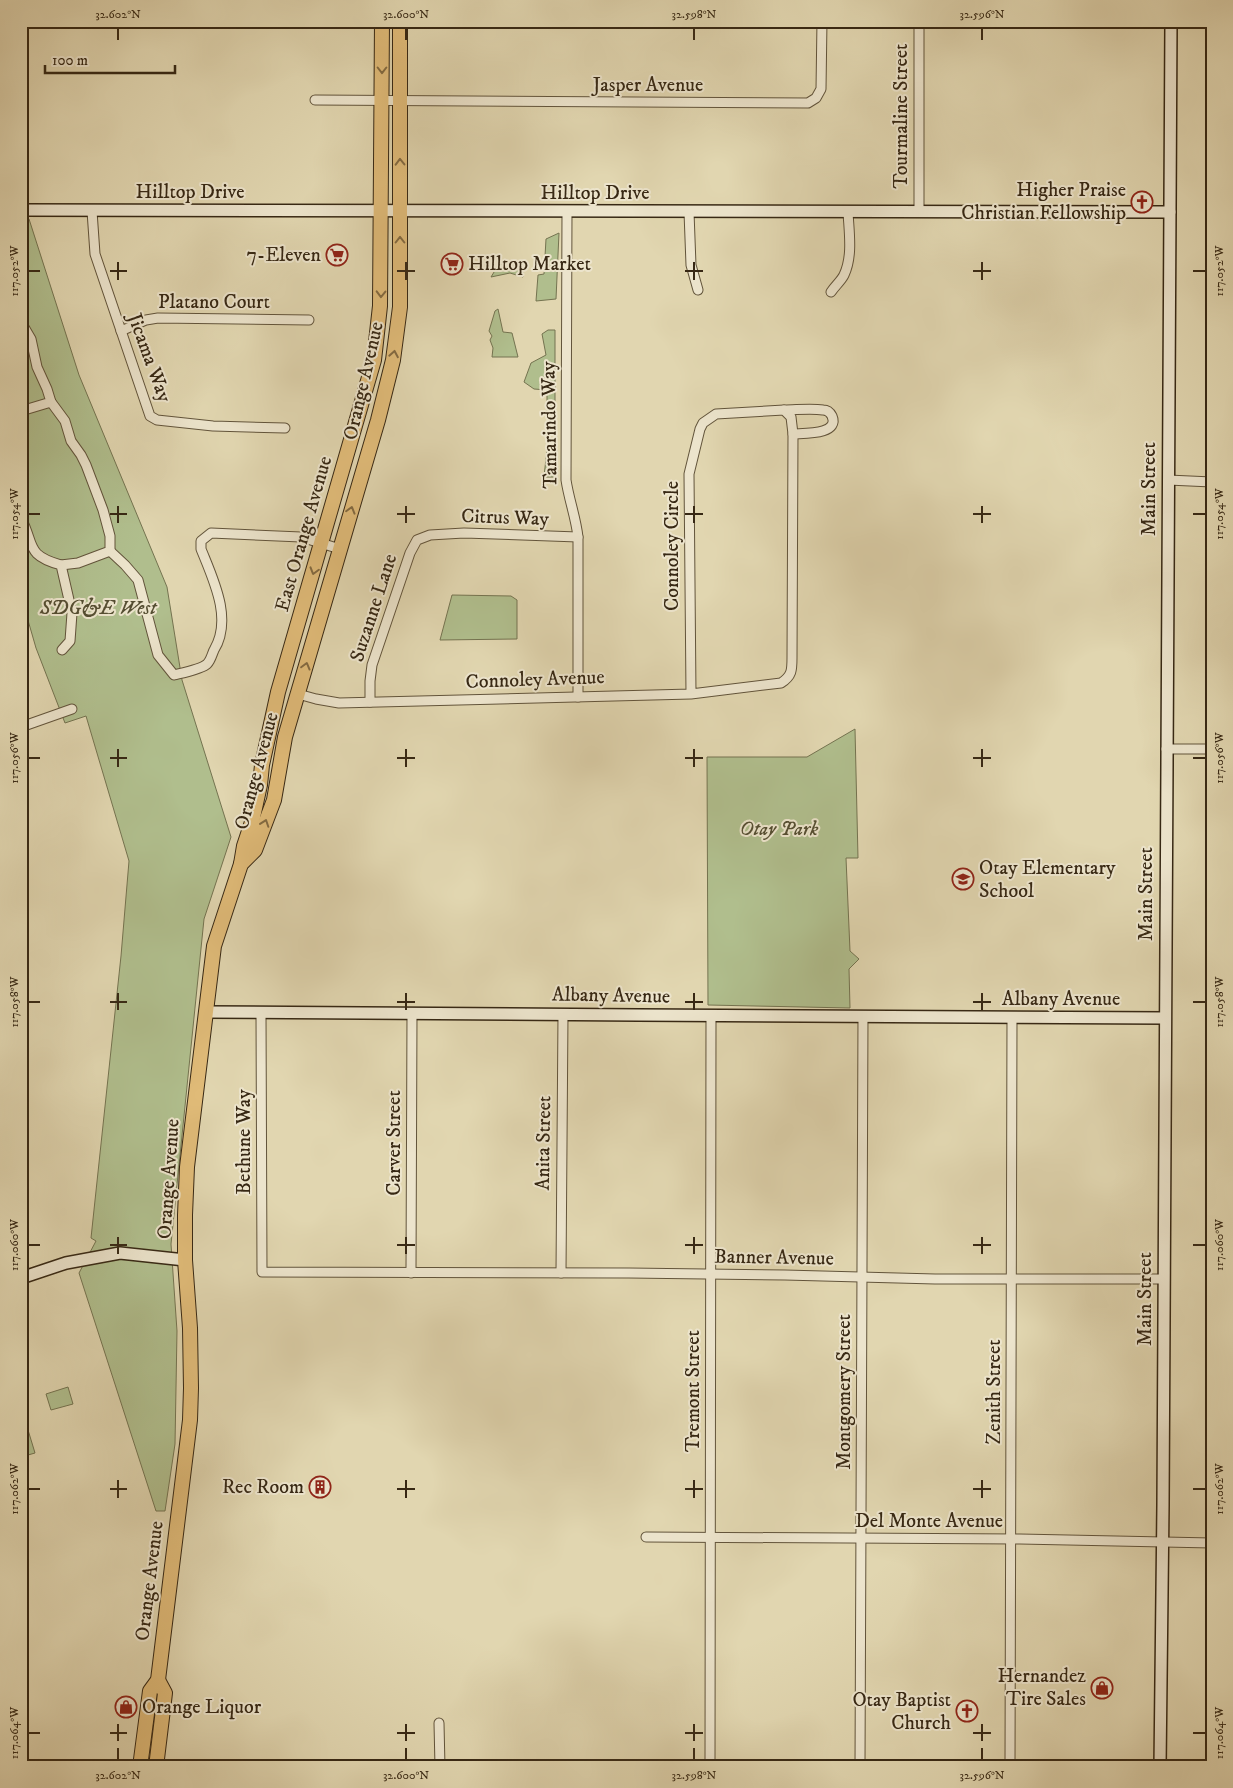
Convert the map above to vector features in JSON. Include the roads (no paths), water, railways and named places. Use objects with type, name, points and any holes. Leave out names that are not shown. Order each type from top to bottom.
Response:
[{"type":"main road","points":[[382,21],[382,211]]},
{"type":"main road","name":"Orange Avenue","points":[[140,1767],[150,1691],[158,1680],[190,1420],[190,1328],[185,1260],[187,1167],[214,946],[241,864],[255,850],[274,800],[284,737],[384,399],[393,360],[400,307],[400,21]]},
{"type":"main road","name":"Main Street","points":[[1160,1767],[1163,1543],[1171,21]]},
{"type":"main road","name":"Hilltop Drive","points":[[21,210],[1170,212]]},
{"type":"main road","name":"East Orange Avenue","points":[[241,864],[244,846],[252,822],[262,765],[280,688],[374,360],[380,306],[382,211]]},
{"type":"main road","points":[[280,688],[298,694]]},
{"type":"main road","name":"Albany Avenue","points":[[206,1012],[1165,1018]]},
{"type":"main road","points":[[21,1278],[66,1263],[120,1253],[185,1260]]},
{"type":"main road","name":"Orange Avenue","points":[[156,1767],[165,1693],[158,1680]]},
{"type":"street","name":"Jasper Avenue","points":[[315,100],[808,103],[816,98],[821,89],[822,21]]},
{"type":"street","name":"Tourmaline Street","points":[[919,21],[919,212]]},
{"type":"street","name":"Jicama Way","points":[[92,211],[95,254],[150,416],[157,420],[213,426],[285,428]]},
{"type":"street","name":"Tamarindo Way","points":[[567,212],[566,480],[568,500],[576,521],[578,537],[578,697]]},
{"type":"street","points":[[689,212],[691,265],[698,290]]},
{"type":"street","points":[[831,292],[843,276],[849,259],[848,212]]},
{"type":"street","name":"Platano Court","points":[[121,331],[146,320],[158,318],[309,320]]},
{"type":"street","points":[[21,322],[30,339],[37,367],[51,402],[65,421],[71,441],[86,465],[110,536],[110,551],[125,564],[138,580],[156,647],[164,663],[174,674],[186,672],[207,664],[219,644],[221,603],[201,549],[201,541],[210,533],[301,537],[340,549]]},
{"type":"street","points":[[21,411],[51,402]]},
{"type":"street","points":[[784,410],[791,417],[793,434]]},
{"type":"street","name":"Connoley Circle","points":[[691,694],[689,474],[700,429],[703,424],[716,414],[822,410],[829,412],[832,417],[832,426],[827,430],[793,434]]},
{"type":"street","name":"Connoley Avenue","points":[[298,694],[316,700],[340,703],[691,694],[781,683],[788,679],[792,671],[793,434]]},
{"type":"street","points":[[1168,480],[1212,482]]},
{"type":"street","points":[[21,518],[30,545],[34,551],[50,562],[62,564],[78,563],[110,551]]},
{"type":"street","name":"Citrus Way","points":[[430,535],[464,533],[578,537]]},
{"type":"street","name":"Suzanne Lane","points":[[370,702],[372,665],[410,553],[418,540],[430,535]]},
{"type":"street","points":[[62,564],[72,612],[70,641],[62,650]]},
{"type":"street","points":[[21,727],[72,709]]},
{"type":"street","points":[[1166,749],[1212,749]]},
{"type":"street","name":"Bethune Way","points":[[262,1013],[262,1272]]},
{"type":"street","name":"Carver Street","points":[[411,1273],[412,1013]]},
{"type":"street","name":"Anita Street","points":[[561,1273],[563,1014]]},
{"type":"street","name":"Tremont Street","points":[[710,1767],[711,1016]]},
{"type":"street","name":"Montgomery Street","points":[[860,1767],[863,1016]]},
{"type":"street","name":"Zenith Street","points":[[1010,1767],[1013,1279],[1012,1017]]},
{"type":"street","name":"Banner Avenue","points":[[262,1272],[1164,1279]]},
{"type":"street","name":"Del Monte Avenue","points":[[646,1537],[1011,1539],[1212,1543]]},
{"type":"street","points":[[439,1723],[440,1767]]},
{"type":"place","name":"Higher Praise Christian Fellowship","points":[[1142,202]]},
{"type":"place","name":"7-Eleven","points":[[337,255]]},
{"type":"place","name":"Hilltop Market","points":[[452,264]]},
{"type":"place","name":"Otay Elementary School","points":[[963,879]]},
{"type":"place","name":"Rec Room","points":[[320,1487]]},
{"type":"place","name":"Hernandez Tire Sales","points":[[1102,1688]]},
{"type":"place","name":"Orange Liquor","points":[[126,1707]]},
{"type":"place","name":"Otay Baptist Church","points":[[967,1711]]},
{"type":"park label","name":"SDG&E West","points":[[98,608]]},
{"type":"park label","name":"Otay Park","points":[[779,829]]}]
